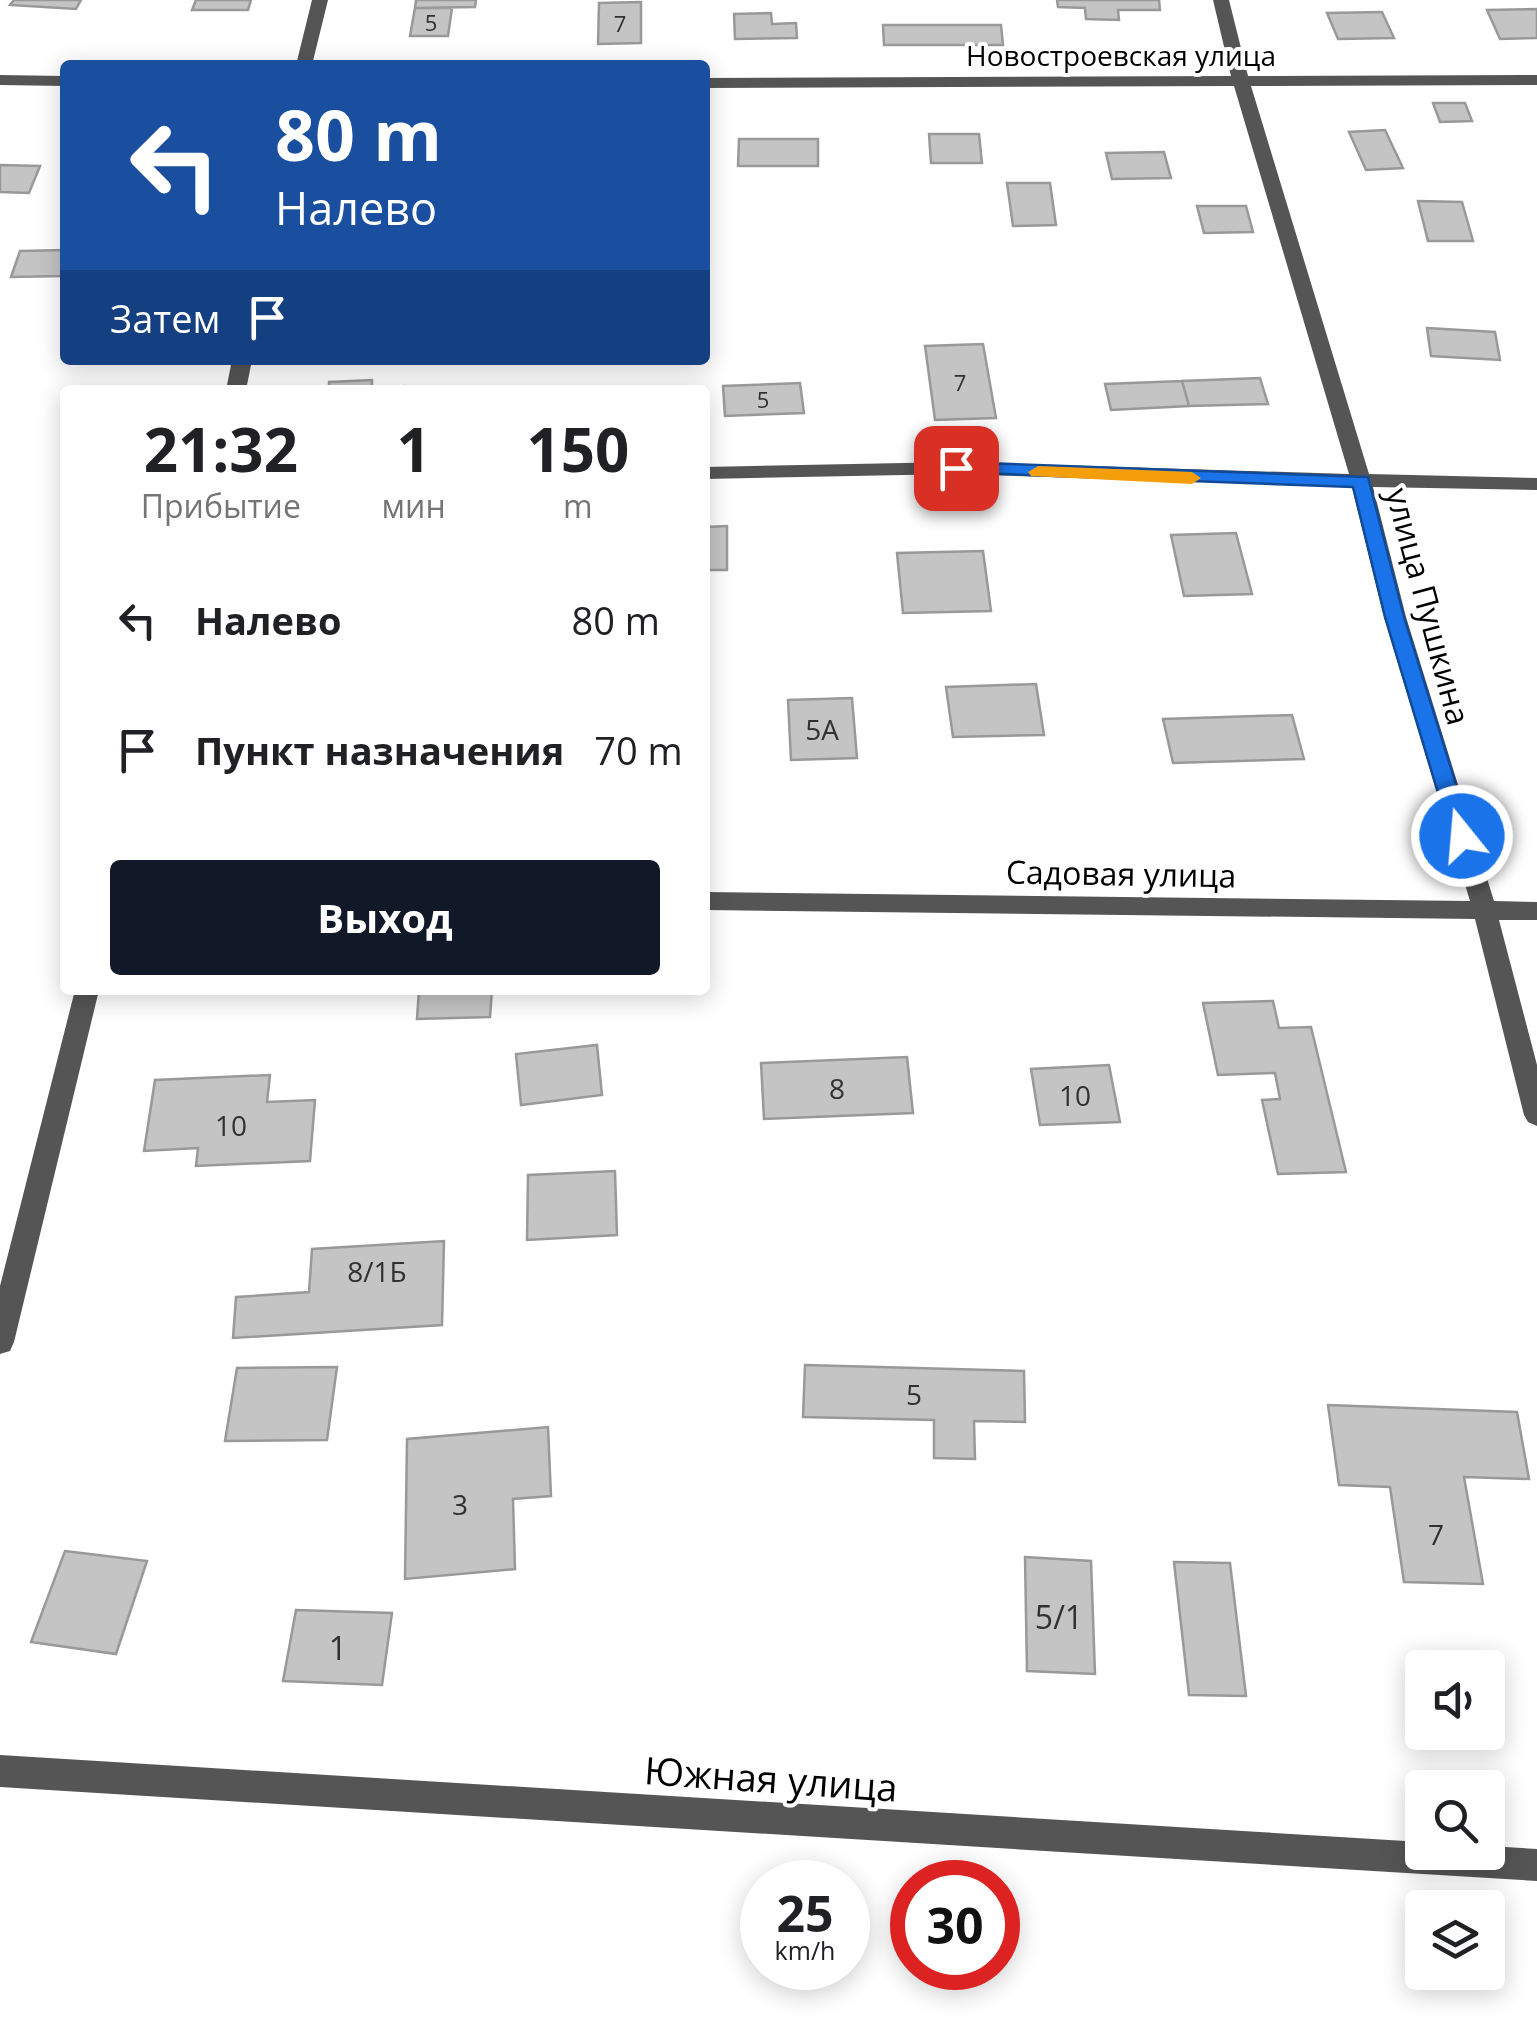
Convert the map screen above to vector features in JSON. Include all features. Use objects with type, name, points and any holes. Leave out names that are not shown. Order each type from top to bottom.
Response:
[{"type":"street","points":[[305,60],[320,0]]},
{"type":"street","name":"улица Пушкина","points":[[1222,0],[1241,82],[1361,481],[1394,617],[1484,909],[1537,1116]]},
{"type":"street","points":[[0,80],[60,81]]},
{"type":"street","name":"Новостроевская улица","points":[[710,83],[1537,80]]},
{"type":"street","points":[[710,473],[956,468],[1537,484]]},
{"type":"street","name":"Садовая улица","points":[[710,901],[1537,911]]},
{"type":"street","points":[[0,1342],[86,995]]},
{"type":"street","name":"Южная улица","points":[[0,1771],[1537,1865]]},
{"type":"building","points":[[14,0],[81,0],[76,9],[10,5]]},
{"type":"building","points":[[196,0],[251,0],[248,10],[192,10]]},
{"type":"building","points":[[416,0],[476,0],[475,7],[415,8]]},
{"type":"building","points":[[1057,0],[1159,0],[1160,10],[1118,10],[1119,20],[1086,19],[1085,8],[1058,7]]},
{"type":"building","points":[[641,2],[641,43],[598,44],[599,3]]},
{"type":"building","points":[[415,8],[452,8],[448,36],[410,36]]},
{"type":"building","points":[[1537,9],[1537,38],[1500,39],[1487,10]]},
{"type":"building","points":[[1382,12],[1394,38],[1338,39],[1327,13]]},
{"type":"building","points":[[771,13],[772,24],[796,23],[797,38],[735,39],[734,14]]},
{"type":"building","points":[[883,25],[1001,25],[1003,45],[884,45]]},
{"type":"building","points":[[1433,103],[1465,103],[1472,121],[1440,122]]},
{"type":"building","points":[[1385,130],[1403,168],[1366,170],[1349,132]]},
{"type":"building","points":[[929,134],[979,134],[982,163],[931,163]]},
{"type":"building","points":[[739,139],[818,139],[818,166],[738,166]]},
{"type":"building","points":[[1164,152],[1171,178],[1112,179],[1106,153]]},
{"type":"building","points":[[0,165],[40,166],[29,193],[0,192]]},
{"type":"building","points":[[1007,183],[1050,183],[1056,225],[1013,226]]},
{"type":"building","points":[[1418,201],[1462,202],[1473,241],[1428,241]]},
{"type":"building","points":[[1197,206],[1246,206],[1253,232],[1204,233]]},
{"type":"building","points":[[60,250],[60,276],[11,277],[20,251]]},
{"type":"building","points":[[1427,328],[1495,332],[1500,360],[1431,356]]},
{"type":"building","points":[[983,344],[996,418],[935,420],[925,346]]},
{"type":"building","points":[[1260,378],[1268,404],[1189,406],[1182,381]]},
{"type":"building","points":[[372,380],[372,385],[329,385]]},
{"type":"building","points":[[1182,381],[1189,406],[1111,410],[1105,384]]},
{"type":"building","points":[[800,383],[804,413],[725,416],[723,386]]},
{"type":"building","points":[[727,526],[727,570],[710,570],[710,527]]},
{"type":"building","points":[[1236,533],[1252,594],[1184,596],[1171,535]]},
{"type":"building","points":[[983,551],[991,611],[903,613],[897,553]]},
{"type":"building","points":[[1036,684],[1044,735],[953,737],[946,687]]},
{"type":"building","points":[[852,698],[857,758],[791,760],[788,700]]},
{"type":"building","points":[[1292,715],[1304,759],[1173,763],[1163,719]]},
{"type":"building","points":[[419,995],[492,995],[490,1017],[417,1019]]},
{"type":"building","points":[[1273,1001],[1279,1028],[1311,1027],[1346,1172],[1278,1174],[1262,1100],[1280,1099],[1275,1073],[1218,1075],[1203,1003]]},
{"type":"building","points":[[597,1045],[602,1095],[521,1105],[516,1054]]},
{"type":"building","points":[[907,1057],[913,1113],[764,1119],[761,1063]]},
{"type":"building","points":[[1109,1065],[1120,1122],[1040,1125],[1031,1069]]},
{"type":"building","points":[[270,1075],[267,1102],[315,1100],[310,1161],[196,1166],[198,1148],[144,1151],[155,1080]]},
{"type":"building","points":[[615,1171],[617,1235],[527,1240],[528,1175]]},
{"type":"building","points":[[444,1241],[442,1325],[233,1338],[236,1297],[309,1292],[312,1249]]},
{"type":"building","points":[[805,1365],[1024,1371],[1025,1422],[974,1421],[975,1459],[934,1458],[934,1420],[803,1417]]},
{"type":"building","points":[[337,1367],[327,1440],[225,1441],[237,1368]]},
{"type":"building","points":[[1328,1405],[1517,1412],[1529,1479],[1464,1477],[1483,1584],[1404,1582],[1390,1487],[1339,1485]]},
{"type":"building","points":[[548,1427],[551,1496],[513,1499],[515,1569],[405,1579],[407,1439]]},
{"type":"building","points":[[65,1551],[147,1561],[116,1654],[31,1642]]},
{"type":"building","points":[[1025,1557],[1091,1561],[1095,1674],[1027,1671]]},
{"type":"building","points":[[1174,1562],[1230,1563],[1246,1696],[1189,1695]]},
{"type":"building","points":[[296,1610],[392,1613],[382,1685],[283,1681]]},
{"type":"slow traffic","points":[[1038,472],[1192,478]]},
{"type":"route","points":[[956,468],[1361,481],[1394,617],[1462,836]]}]
